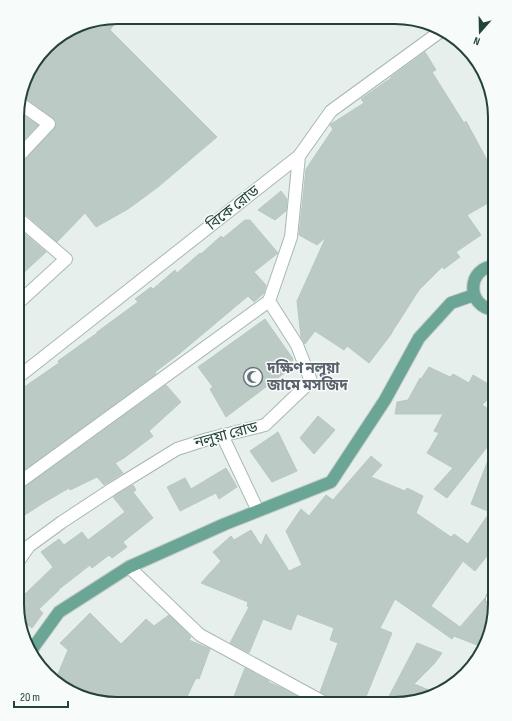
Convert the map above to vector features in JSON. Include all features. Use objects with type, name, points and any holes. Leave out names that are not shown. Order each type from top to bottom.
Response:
[{"type":"main road","points":[[488,268],[479,273],[473,287],[474,295],[477,301],[488,310]]},
{"type":"main road","points":[[34,646],[59,612],[129,568],[225,524],[331,482],[385,400],[419,338],[451,303],[474,295]]},
{"type":"street","name":"বিকে রোড","points":[[24,372],[298,156],[331,111],[437,34]]},
{"type":"street","points":[[24,151],[49,124],[25,107]]},
{"type":"street","points":[[24,479],[269,302],[292,236],[298,156]]},
{"type":"street","points":[[24,223],[66,259],[24,298]]},
{"type":"street","name":"নলুয়া রোড","points":[[24,553],[29,546],[62,522],[176,449],[222,435],[265,425],[311,381],[297,345],[269,302]]},
{"type":"street","points":[[222,435],[258,511]]},
{"type":"street","points":[[129,568],[200,635],[315,697]]},
{"type":"building","points":[[114,24],[110,30],[217,137],[158,187],[128,209],[96,227],[85,213],[57,242],[24,213],[24,161],[54,129],[56,121],[26,99],[31,81],[43,60],[51,51],[70,36],[93,27]]},
{"type":"building","points":[[425,52],[436,70],[432,72],[464,123],[466,121],[488,162],[488,203],[467,215],[481,235],[456,252],[460,257],[444,269],[442,267],[419,290],[392,333],[369,363],[347,346],[344,350],[315,331],[305,344],[301,337],[297,301],[326,237],[317,245],[299,235],[306,169],[333,129],[330,125],[364,103],[361,99]]},
{"type":"building","points":[[24,115],[38,125],[24,140]]},
{"type":"building","points":[[281,191],[287,199],[286,211],[275,220],[258,210]]},
{"type":"building","points":[[245,220],[250,220],[278,253],[254,272],[266,285],[264,293],[254,302],[248,296],[179,354],[155,372],[156,374],[24,470],[24,387],[59,363],[58,361],[138,302],[135,299],[151,287],[153,289],[175,270],[177,273],[221,236],[223,238]]},
{"type":"building","points":[[24,233],[46,252],[24,272]]},
{"type":"building","points":[[265,319],[293,359],[292,360],[295,365],[226,417],[210,389],[213,387],[198,367]]},
{"type":"building","points":[[429,367],[450,377],[453,374],[469,383],[473,375],[488,384],[488,399],[482,405],[488,409],[488,446],[447,498],[434,489],[453,468],[427,453],[439,433],[434,431],[443,414],[395,414],[397,402],[408,400],[420,378],[421,379]]},
{"type":"building","points":[[166,385],[181,402],[149,431],[153,436],[115,463],[123,473],[104,485],[97,477],[70,490],[69,488],[24,516],[24,488]]},
{"type":"building","points":[[318,416],[335,430],[314,454],[300,438]]},
{"type":"building","points":[[278,432],[297,471],[272,482],[250,451]]},
{"type":"building","points":[[371,456],[382,465],[371,477],[405,491],[407,488],[423,496],[416,513],[451,537],[454,534],[468,544],[488,515],[488,555],[475,571],[463,561],[431,606],[460,627],[485,598],[486,604],[488,605],[488,610],[483,634],[478,645],[454,636],[452,639],[395,599],[380,628],[392,633],[366,697],[329,697],[320,692],[338,643],[330,640],[334,628],[297,614],[291,630],[263,619],[249,653],[230,643],[249,607],[247,606],[248,602],[201,583],[221,561],[213,552],[231,536],[234,540],[251,530],[261,546],[266,534],[289,571],[302,565],[286,531],[301,509],[309,516],[326,495],[333,500]]},
{"type":"building","points":[[488,460],[488,511],[471,504]]},
{"type":"building","points":[[226,468],[237,487],[219,499],[216,493],[180,511],[167,487],[185,478],[191,489]]},
{"type":"building","points":[[133,485],[136,490],[133,492],[153,518],[123,542],[127,547],[112,558],[109,555],[92,568],[90,565],[58,590],[39,609],[43,613],[32,628],[26,622],[24,595],[53,567],[41,552],[59,539],[64,545],[82,532],[88,540],[125,512],[113,497]]},
{"type":"building","points":[[90,613],[121,644],[146,619],[154,626],[169,615],[191,637],[189,640],[210,649],[199,679],[196,678],[187,697],[117,697],[87,692],[65,681],[57,675],[68,650],[60,643]]},
{"type":"building","points":[[417,643],[442,653],[434,664],[414,684],[429,690],[413,695],[389,697]]},
{"type":"building","points":[[245,668],[269,681],[268,682],[298,697],[234,697]]},
{"type":"place","name":"দক্ষিণ নলুয়া জামে মসজিদ","points":[[253,377]]}]
